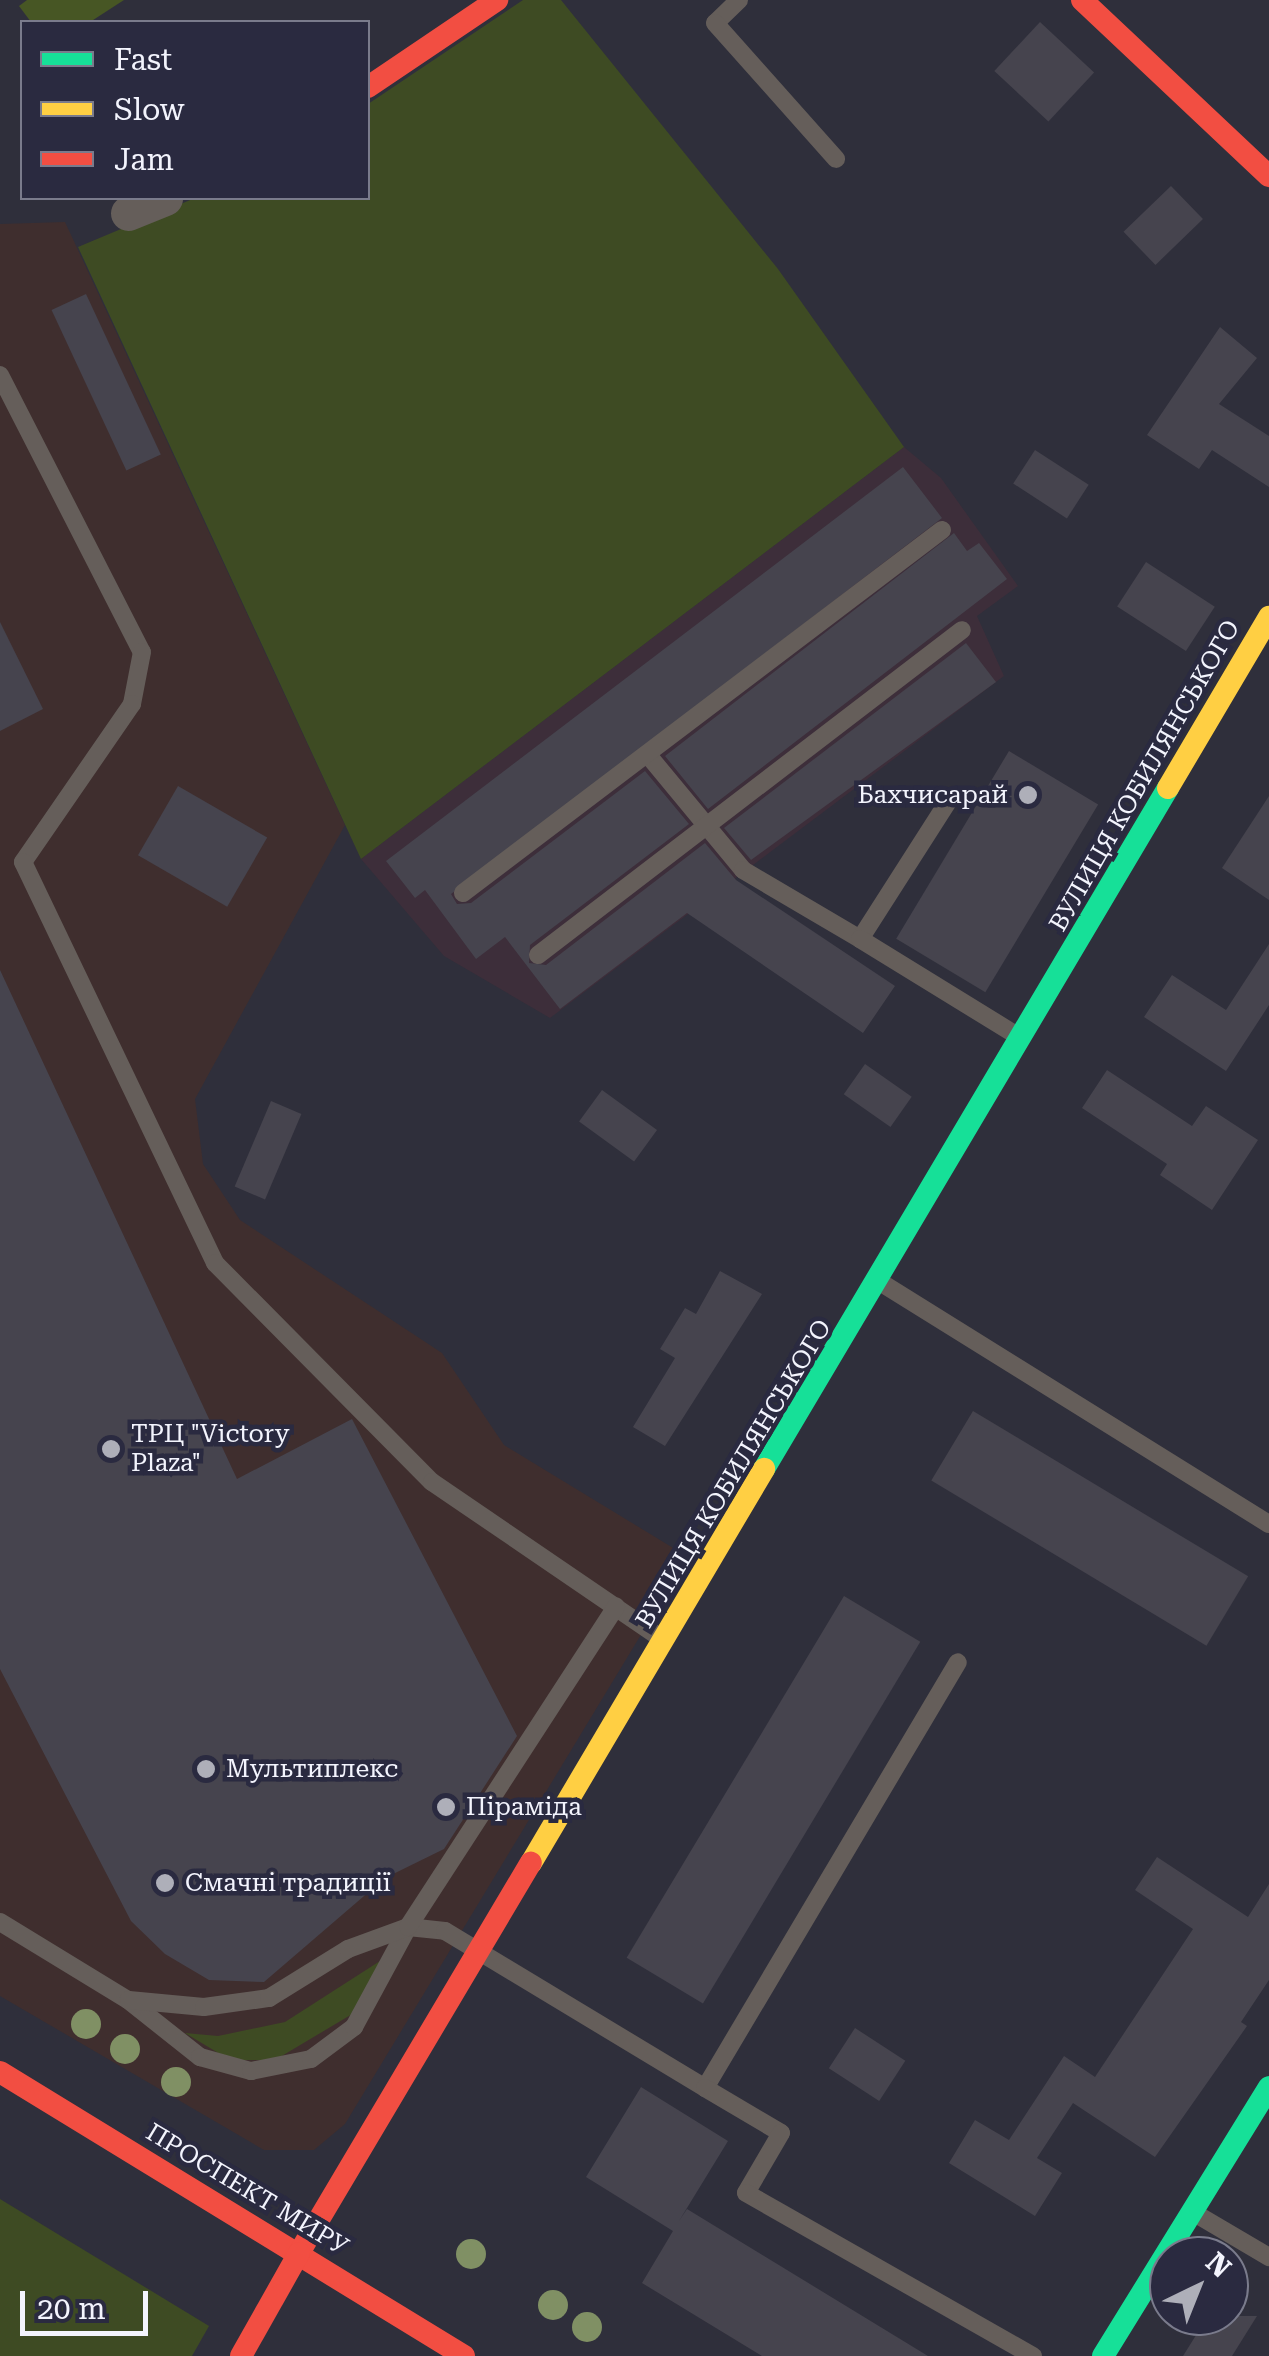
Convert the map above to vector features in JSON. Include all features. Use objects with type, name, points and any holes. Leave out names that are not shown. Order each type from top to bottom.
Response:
[{"type":"main road","points":[[370,87],[497,0]]},
{"type":"main road","points":[[1082,0],[1269,176]]},
{"type":"main road","name":"ВУЛИЦЯ КОБИЛЯНСЬКОГО","points":[[241,2356],[476,1952],[666,1642],[1024,1039],[1269,616]]},
{"type":"main road","name":"ПРОСПЕКТ МИРУ","points":[[0,2072],[464,2356]]},
{"type":"main road","points":[[1103,2356],[1269,2087]]},
{"type":"street","points":[[128,213],[160,200]]},
{"type":"lane","points":[[739,0],[715,23],[836,159]]},
{"type":"lane","points":[[0,375],[142,652],[132,704],[23,862],[215,1263],[432,1482],[666,1642]]},
{"type":"lane","points":[[463,893],[942,530]]},
{"type":"lane","points":[[538,955],[962,630]]},
{"type":"lane","points":[[648,756],[743,870],[1024,1039]]},
{"type":"lane","points":[[860,939],[950,800]]},
{"type":"lane","points":[[880,1282],[1269,1524]]},
{"type":"lane","points":[[0,1922],[128,2000],[200,2058],[228,2069],[291,2069],[354,2027],[408,1927],[616,1607]]},
{"type":"lane","points":[[705,2088],[958,1662]]},
{"type":"lane","points":[[128,2000],[204,2008],[269,1998],[348,1950],[408,1927],[446,1930],[476,1952],[781,2133],[746,2193],[1033,2356]]},
{"type":"lane","points":[[1192,2211],[1269,2257]]},
{"type":"shaded area","points":[[65,222],[345,825],[195,1099],[203,1164],[240,1220],[442,1353],[504,1445],[688,1557],[345,2124],[314,2150],[264,2150],[0,1996],[0,224]]},
{"type":"shaded area","points":[[904,447],[941,478],[1018,586],[977,616],[1004,676],[550,1018],[444,956],[361,859]]},
{"type":"green space","points":[[27,0],[124,0],[93,20],[30,20],[19,6]]},
{"type":"green space","points":[[523,0],[561,0],[778,269],[904,447],[361,859],[78,247],[190,200],[370,200],[370,103]]},
{"type":"green space","points":[[380,1961],[354,2013],[275,2060],[230,2060],[185,2033],[218,2036],[285,2022]]},
{"type":"green space","points":[[0,2199],[209,2326],[192,2356],[0,2356]]},
{"type":"building","points":[[1040,22],[1094,72],[1048,121],[994,71]]},
{"type":"building","points":[[1171,186],[1203,219],[1155,265],[1124,232]]},
{"type":"building","points":[[86,294],[161,454],[126,470],[52,310]]},
{"type":"building","points":[[1220,327],[1257,358],[1219,404],[1269,436],[1269,487],[1212,450],[1199,469],[1147,435]]},
{"type":"building","points":[[1035,450],[1089,485],[1067,518],[1013,484]]},
{"type":"building","points":[[903,467],[942,518],[451,894],[457,904],[471,903],[645,771],[689,824],[530,945],[529,963],[546,965],[705,843],[736,880],[895,986],[863,1033],[687,913],[560,1009],[505,937],[476,959],[425,890],[415,898],[386,861]]},
{"type":"building","points":[[954,533],[967,551],[979,543],[1007,579],[708,809],[665,756]]},
{"type":"building","points":[[1146,562],[1215,607],[1186,651],[1117,606]]},
{"type":"building","points":[[0,622],[43,709],[0,731]]},
{"type":"building","points":[[966,643],[996,682],[751,860],[724,828]]},
{"type":"building","points":[[1009,751],[1098,805],[985,992],[896,939]]},
{"type":"building","points":[[178,786],[267,838],[227,907],[138,855]]},
{"type":"building","points":[[1269,796],[1269,900],[1222,868]]},
{"type":"building","points":[[1269,944],[1269,1005],[1226,1071],[1144,1017],[1172,975],[1226,1010]]},
{"type":"building","name":"ТРЦ \"Victory Plaza\"","points":[[0,970],[237,1479],[352,1419],[517,1736],[444,1849],[385,1878],[264,1982],[209,1980],[165,1954],[131,1921],[0,1669]]},
{"type":"building","points":[[865,1064],[912,1097],[890,1127],[844,1094]]},
{"type":"building","points":[[1107,1070],[1192,1126],[1206,1106],[1258,1140],[1212,1210],[1160,1175],[1167,1164],[1082,1108]]},
{"type":"building","points":[[602,1090],[657,1130],[634,1162],[579,1122]]},
{"type":"building","points":[[271,1101],[301,1114],[265,1200],[235,1187]]},
{"type":"building","points":[[720,1271],[762,1294],[665,1446],[633,1427],[675,1358],[660,1349],[685,1308],[696,1314]]},
{"type":"building","points":[[973,1411],[1248,1576],[1206,1646],[931,1480]]},
{"type":"building","points":[[844,1596],[920,1642],[703,2004],[627,1958]]},
{"type":"building","points":[[1157,1857],[1248,1917],[1269,1884],[1269,1980],[1241,2022],[1247,2026],[1155,2157],[1073,2103],[1037,2158],[1062,2173],[1035,2216],[949,2163],[975,2120],[1009,2140],[1064,2056],[1095,2077],[1193,1929],[1135,1890]]},
{"type":"building","points":[[855,2028],[905,2061],[879,2101],[829,2068]]},
{"type":"building","points":[[641,2087],[728,2141],[679,2221],[687,2209],[928,2356],[762,2356],[642,2283],[673,2231],[586,2177]]},
{"type":"building","points":[[1196,2336],[1244,2336],[1232,2356],[1183,2356]]},
{"type":"traffic: fast","points":[[764,1469],[1168,788]]},
{"type":"traffic: fast","points":[[1103,2356],[1269,2087]]},
{"type":"traffic: slow","points":[[1168,788],[1269,617]]},
{"type":"traffic: slow","points":[[531,1863],[764,1469]]},
{"type":"traffic: jam","points":[[370,86],[497,0]]},
{"type":"traffic: jam","points":[[1082,0],[1269,176]]},
{"type":"traffic: jam","points":[[299,2253],[531,1863]]},
{"type":"traffic: jam","points":[[0,2072],[464,2356]]},
{"type":"traffic: jam","points":[[241,2356],[299,2253]]},
{"type":"place","name":"Бахчисарай","points":[[1028,795]]},
{"type":"place","name":"ТРЦ \"Victory Plaza\"","points":[[111,1449]]},
{"type":"place","name":"Мультиплекс","points":[[206,1769]]},
{"type":"place","name":"Піраміда","points":[[446,1807]]},
{"type":"place","name":"Смачні традиції","points":[[165,1883]]}]
